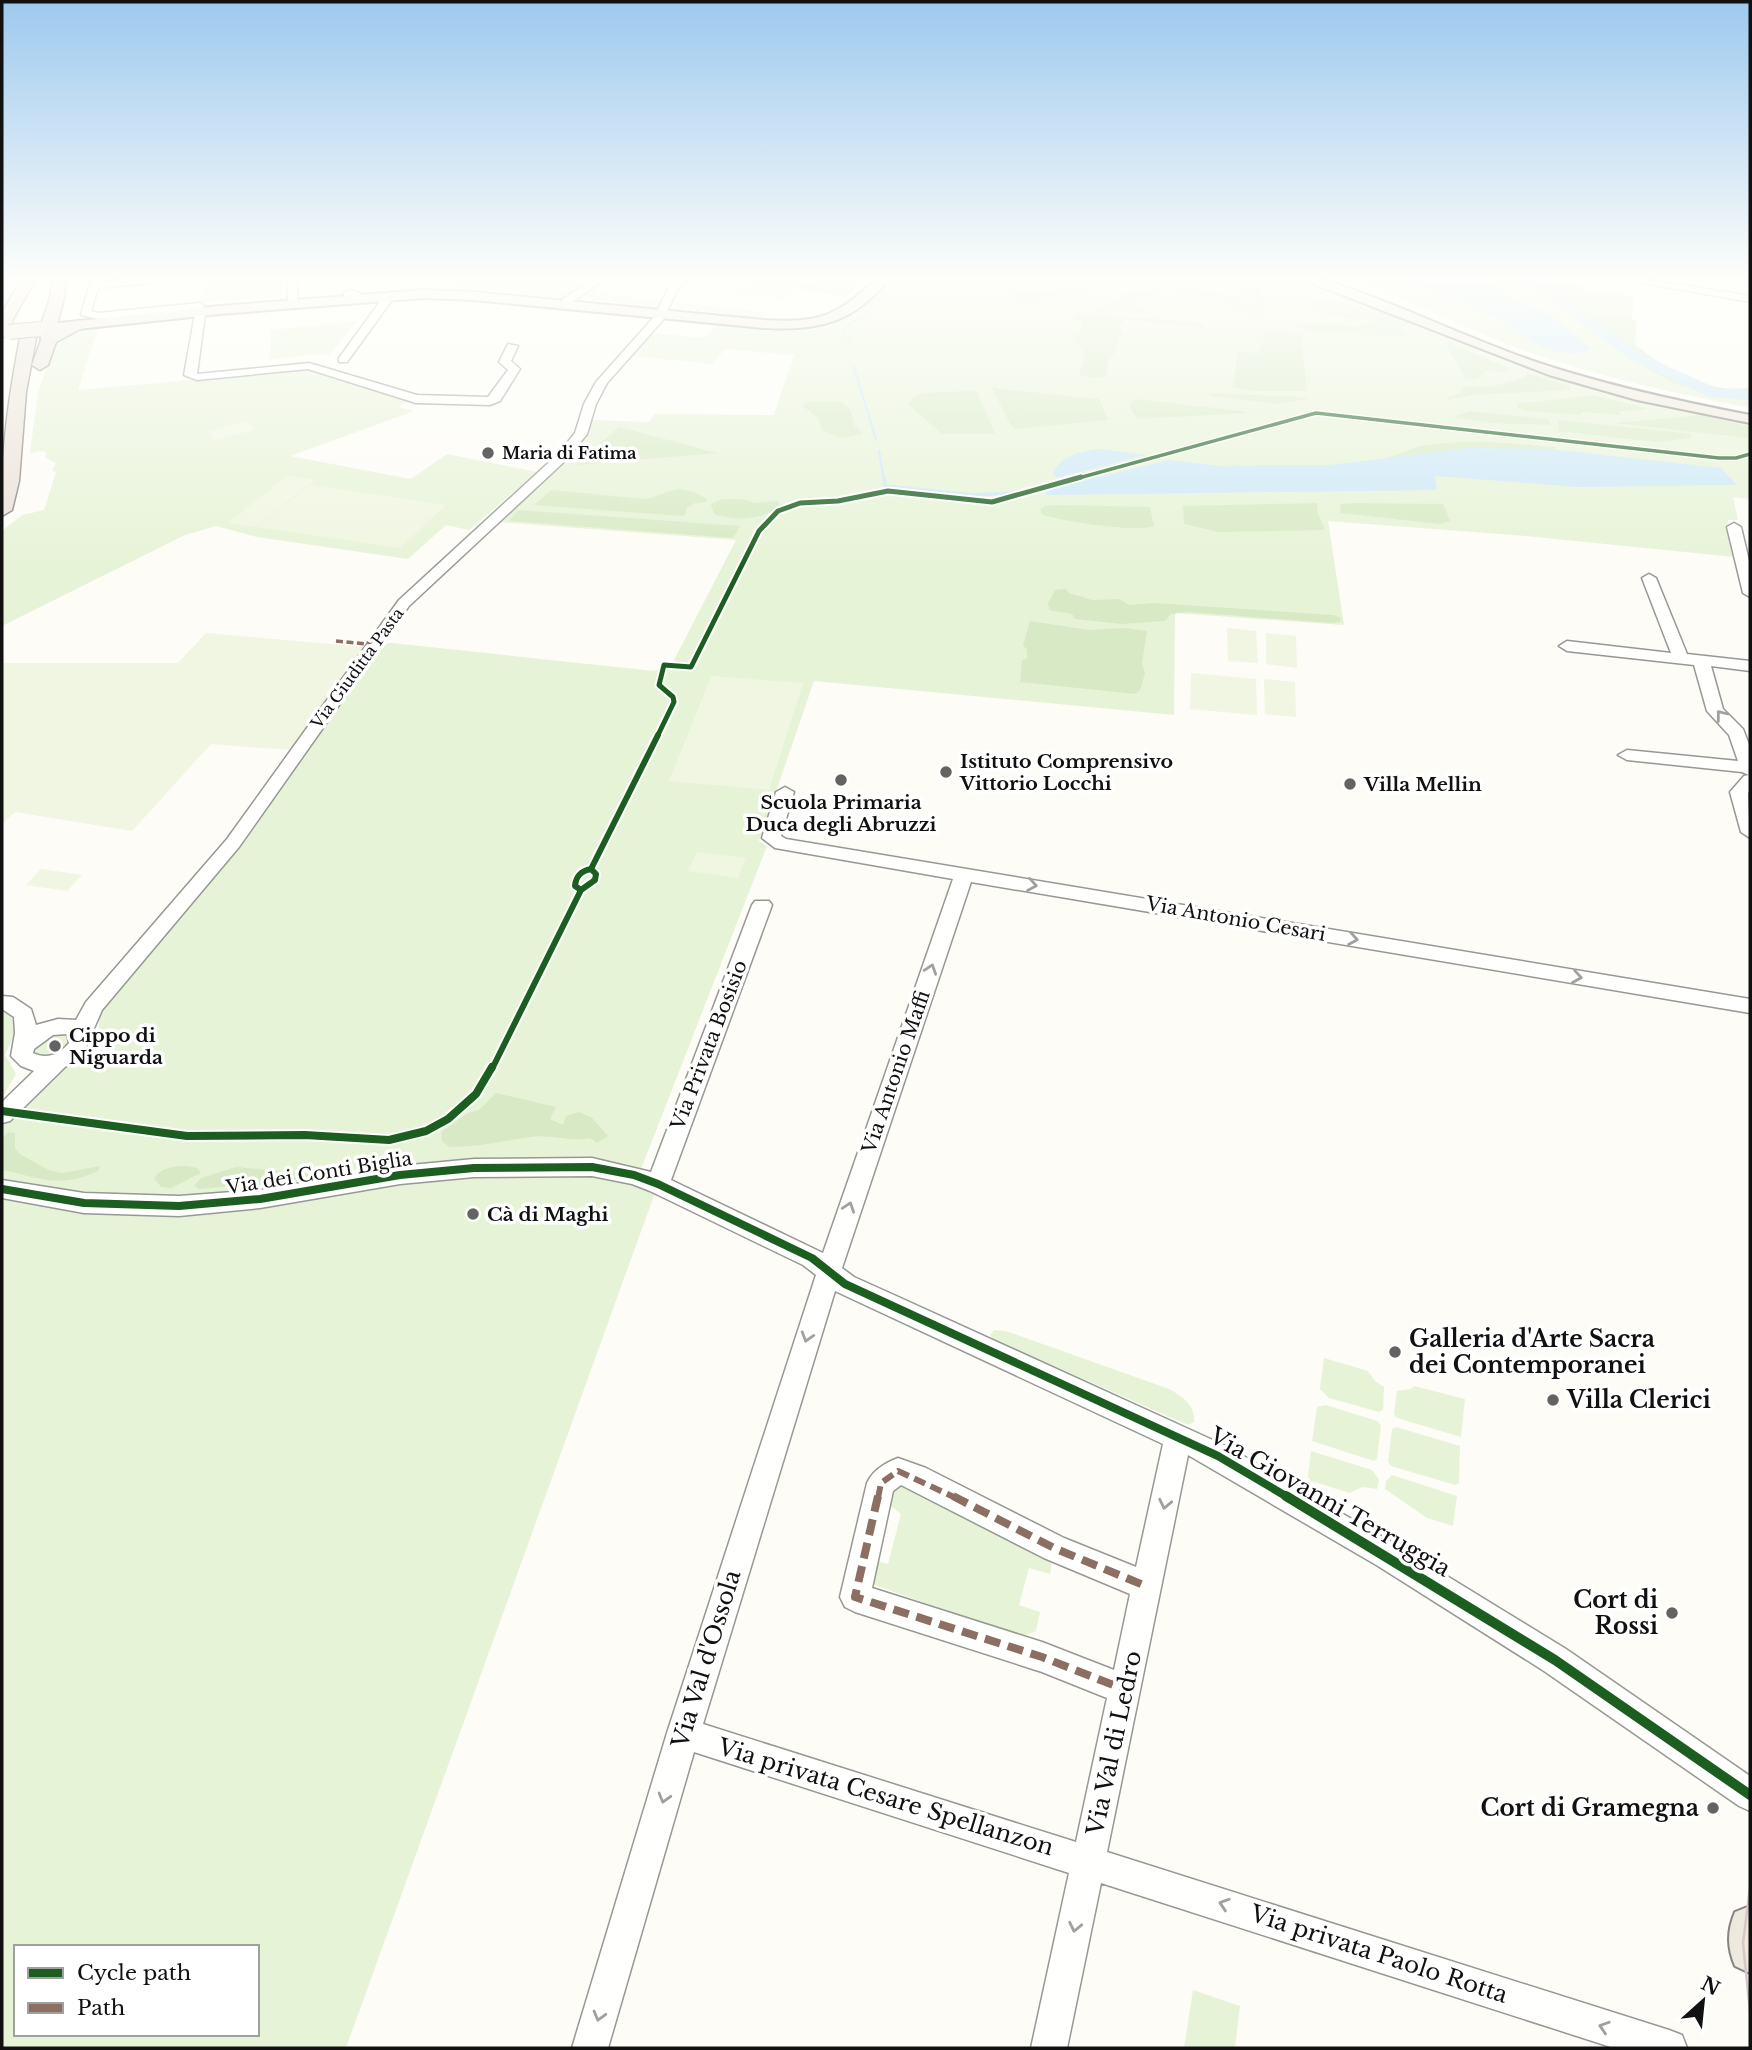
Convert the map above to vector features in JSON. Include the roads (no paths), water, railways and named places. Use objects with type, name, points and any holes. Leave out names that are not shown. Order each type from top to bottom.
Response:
[{"type":"highway","points":[[2,416],[11,375]]},
{"type":"highway","points":[[2,510],[10,481],[12,444],[25,415],[23,375]]},
{"type":"main road","points":[[1561,375],[1648,398],[1750,419]]},
{"type":"main road","points":[[1586,375],[1659,394],[1750,412]]},
{"type":"main road","points":[[1750,1927],[1750,1951]]},
{"type":"street","points":[[190,375],[197,377],[221,375]]},
{"type":"street","points":[[337,375],[416,399],[490,401],[496,398],[510,375]]},
{"type":"street","name":"Via Giuditta Pasta","points":[[57,1062],[71,1054],[79,1044],[65,1029],[93,1007],[233,843],[404,603],[562,457],[581,434],[590,404],[608,375]]},
{"type":"street","points":[[1734,527],[1750,593]]},
{"type":"street","points":[[1648,578],[1681,658]]},
{"type":"street","points":[[1567,646],[1750,666]]},
{"type":"street","points":[[1701,660],[1716,711],[1737,733],[1750,771],[1739,792],[1750,832]]},
{"type":"street","points":[[1628,755],[1750,771]]},
{"type":"street","name":"Via Antonio Cesari","points":[[785,792],[771,838],[781,844],[1750,1006]]},
{"type":"street","name":"Via Antonio Maffi","points":[[827,1272],[965,873]]},
{"type":"street","name":"Via Privata Bosisio","points":[[658,1184],[762,905]]},
{"type":"street","points":[[4,1001],[32,1006],[42,1018],[65,1029]]},
{"type":"street","points":[[4,1001],[24,1014],[26,1054],[20,1095]]},
{"type":"street","points":[[26,1054],[32,1036],[65,1029]]},
{"type":"street","points":[[26,1054],[42,1065],[57,1062]]},
{"type":"street","points":[[2,1115],[57,1062]]},
{"type":"street","name":"Via dei Conti Biglia","points":[[2,1189],[84,1203],[179,1206],[260,1199],[400,1175],[474,1168],[592,1167],[634,1175],[658,1184],[812,1258],[827,1272]]},
{"type":"street","name":"Via Giovanni Terruggia","points":[[827,1272],[885,1303],[1188,1442],[1388,1556],[1555,1660],[1750,1795]]},
{"type":"street","name":"Via Val d'Ossola","points":[[590,2048],[683,1733],[827,1272]]},
{"type":"street","name":"Via Val di Ledro","points":[[1049,2048],[1148,1587],[1188,1442]]},
{"type":"street","points":[[1126,1690],[1042,1657],[855,1597],[881,1483],[898,1471],[916,1477],[1054,1548],[1148,1587]]},
{"type":"street","name":"Via privata Cesare Spellanzon","points":[[683,1733],[1089,1861]]},
{"type":"street","name":"Via privata Paolo Rotta","points":[[1089,1861],[1669,2048]]},
{"type":"water","points":[[1467,448],[1550,449],[1721,468],[1737,485],[1577,487],[1435,476],[1437,490],[1047,495],[1043,490],[1170,460],[1229,467],[1330,465]]},
{"type":"water","points":[[1099,449],[1146,455],[1056,478],[1053,472],[1062,461],[1079,453]]},
{"type":"waterway","points":[[856,375],[876,440]]},
{"type":"waterway","points":[[1674,375],[1715,394],[1750,395]]},
{"type":"waterway","points":[[879,451],[884,479]]},
{"type":"waterway","points":[[884,477],[885,486],[973,495],[1010,493]]},
{"type":"tram line","points":[[1750,1888],[1743,1943],[1750,2011]]},
{"type":"place","name":"Maria di Fatima","points":[[488,453]]},
{"type":"place","name":"Istituto Comprensivo Vittorio Locchi","points":[[946,772]]},
{"type":"place","name":"Scuola Primaria Duca degli Abruzzi","points":[[841,780]]},
{"type":"place","name":"Villa Mellin","points":[[1350,784]]},
{"type":"place","name":"Cippo di Niguarda","points":[[55,1046]]},
{"type":"place","name":"Cà di Maghi","points":[[473,1214]]},
{"type":"place","name":"Galleria d'Arte Sacra dei Contemporanei","points":[[1395,1352]]},
{"type":"place","name":"Villa Clerici","points":[[1553,1400]]},
{"type":"place","name":"Cort di Rossi","points":[[1672,1613]]},
{"type":"place","name":"Cort di Gramegna","points":[[1713,1808]]}]
